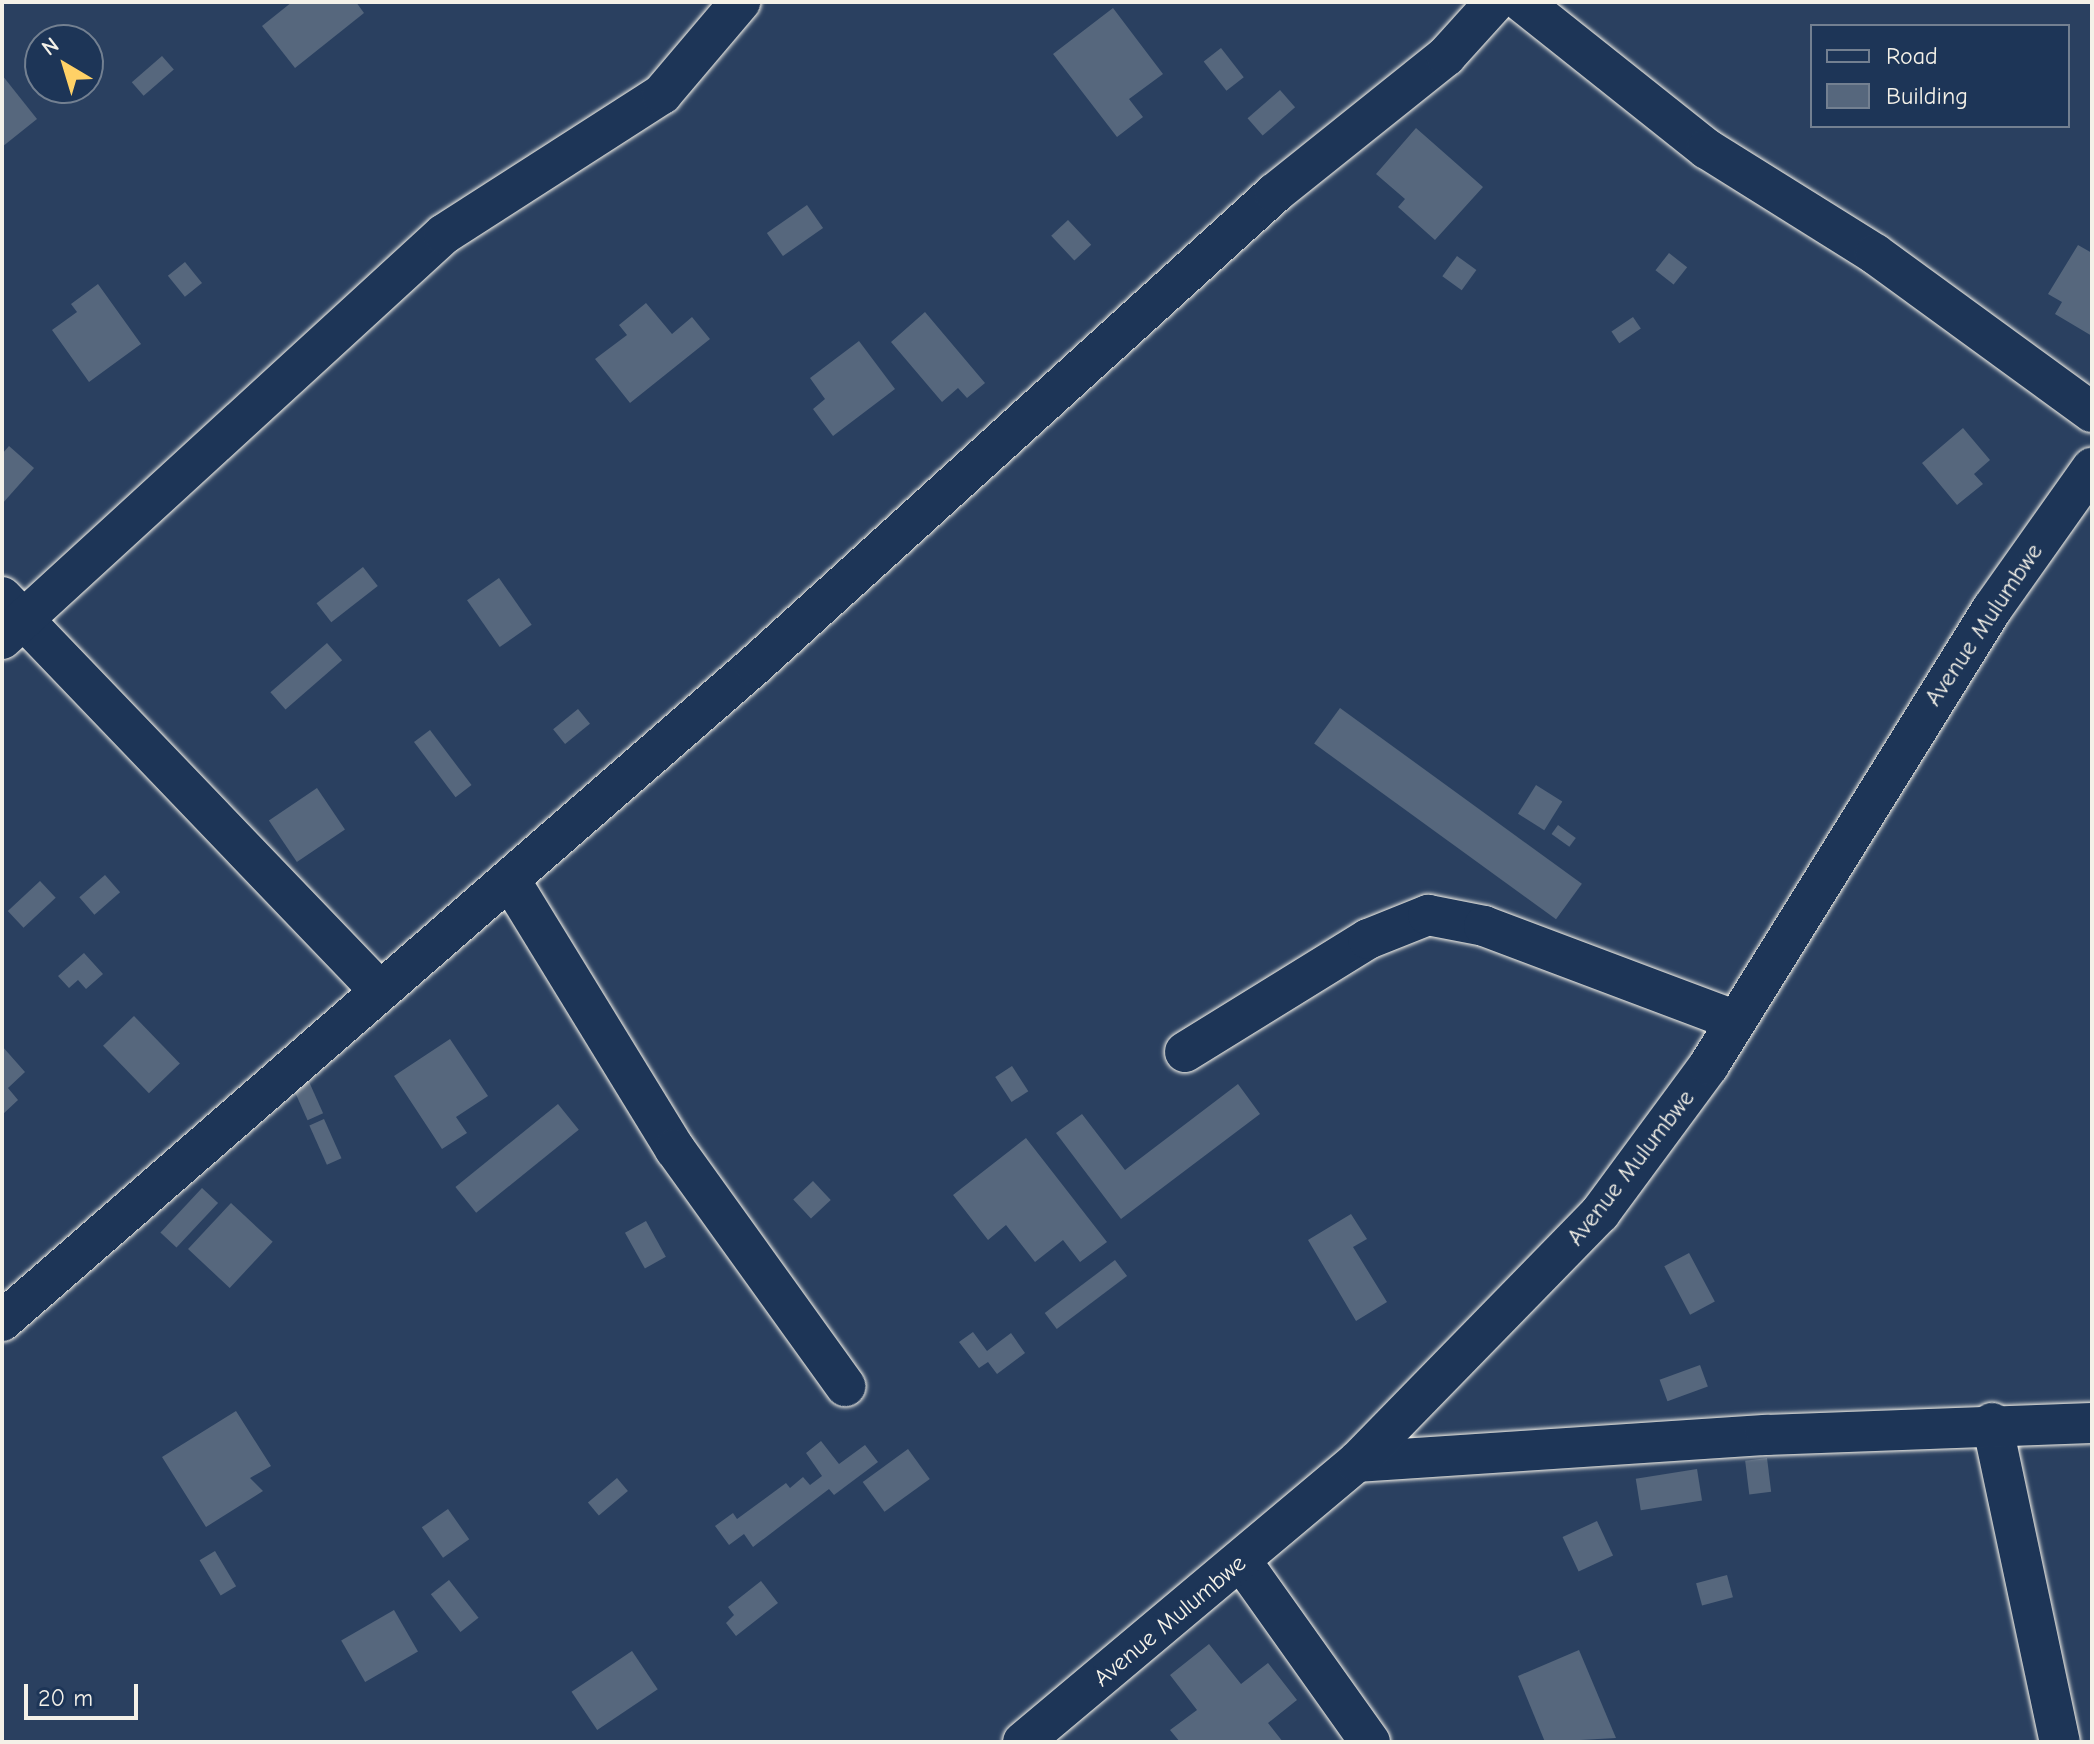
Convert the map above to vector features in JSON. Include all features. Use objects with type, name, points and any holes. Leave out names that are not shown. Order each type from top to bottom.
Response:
[{"type":"street","points":[[378,989],[10,619],[444,234],[662,94],[740,2]]},
{"type":"street","points":[[2,1321],[378,989],[510,880],[1229,233],[1446,56],[1495,2]]},
{"type":"street","points":[[1522,2],[1707,149],[1875,254],[2092,412]]},
{"type":"street","name":"Avenue Mulumbwe","points":[[1023,1742],[1242,1562],[1357,1462],[1575,1242],[1650,1150],[1992,609],[2092,468]]},
{"type":"street","points":[[510,880],[675,1149],[845,1386]]},
{"type":"street","points":[[1185,1052],[1368,939],[1428,915],[1484,926],[1734,1020]]},
{"type":"street","points":[[1357,1462],[1992,1423],[2092,1423]]},
{"type":"street","points":[[1992,1423],[2060,1742]]},
{"type":"street","points":[[1242,1562],[1370,1742]]},
{"type":"building","points":[[292,2],[356,2],[364,13],[295,68],[262,26]]},
{"type":"building","points":[[1113,8],[1163,74],[1129,99],[1143,117],[1117,137],[1053,54]]},
{"type":"building","points":[[1221,48],[1244,77],[1226,91],[1204,62]]},
{"type":"building","points":[[162,56],[174,70],[144,96],[132,82]]},
{"type":"building","points":[[2,75],[37,119],[2,147]]},
{"type":"building","points":[[1280,90],[1295,107],[1263,136],[1248,118]]},
{"type":"building","points":[[1416,128],[1483,187],[1435,240],[1398,207],[1405,199],[1376,174]]},
{"type":"building","points":[[807,205],[823,228],[783,256],[767,233]]},
{"type":"building","points":[[1068,220],[1091,245],[1074,261],[1051,236]]},
{"type":"building","points":[[2078,245],[2092,253],[2092,336],[2055,314],[2062,302],[2048,294]]},
{"type":"building","points":[[1669,253],[1687,267],[1674,284],[1655,270]]},
{"type":"building","points":[[1457,256],[1476,270],[1462,290],[1442,276]]},
{"type":"building","points":[[185,262],[202,283],[185,297],[168,276]]},
{"type":"building","points":[[98,284],[141,344],[89,382],[52,330],[77,312],[71,304]]},
{"type":"building","points":[[646,303],[672,334],[692,317],[710,339],[630,403],[595,359],[627,335],[619,325]]},
{"type":"building","points":[[925,312],[985,383],[967,398],[958,388],[942,402],[891,342]]},
{"type":"building","points":[[1633,317],[1641,329],[1619,343],[1611,332]]},
{"type":"building","points":[[859,341],[895,389],[833,436],[813,409],[825,399],[810,378]]},
{"type":"building","points":[[1963,428],[1990,460],[1974,474],[1983,484],[1957,505],[1922,463]]},
{"type":"building","points":[[9,446],[34,468],[2,504],[2,454]]},
{"type":"building","points":[[363,567],[378,586],[331,622],[317,603]]},
{"type":"building","points":[[499,578],[532,625],[500,647],[467,600]]},
{"type":"building","points":[[327,643],[342,660],[285,710],[270,692]]},
{"type":"building","points":[[1340,708],[1582,884],[1556,919],[1314,744]]},
{"type":"building","points":[[578,709],[590,724],[565,744],[553,729]]},
{"type":"building","points":[[430,730],[472,785],[456,797],[414,742]]},
{"type":"building","points":[[1536,785],[1562,801],[1544,830],[1518,814]]},
{"type":"building","points":[[317,788],[345,829],[297,862],[269,820]]},
{"type":"building","points":[[1558,825],[1576,838],[1569,847],[1552,834]]},
{"type":"building","points":[[105,875],[120,892],[94,915],[79,897]]},
{"type":"building","points":[[40,881],[56,898],[24,928],[8,911]]},
{"type":"building","points":[[84,953],[103,974],[86,989],[78,980],[69,988],[58,976]]},
{"type":"building","points":[[134,1016],[180,1063],[149,1093],[103,1046]]},
{"type":"building","points":[[450,1039],[488,1096],[456,1117],[467,1133],[442,1149],[394,1076]]},
{"type":"building","points":[[2,1046],[25,1072],[8,1088],[18,1100],[2,1115]]},
{"type":"building","points":[[1012,1066],[1028,1091],[1012,1102],[995,1077]]},
{"type":"building","points":[[306,1075],[323,1113],[308,1120],[290,1082]]},
{"type":"building","points":[[1238,1084],[1260,1114],[1121,1219],[1056,1133],[1082,1114],[1125,1170]]},
{"type":"building","points":[[558,1104],[579,1130],[476,1213],[455,1187]]},
{"type":"building","points":[[324,1119],[341,1158],[327,1165],[309,1126]]},
{"type":"building","points":[[1026,1138],[1107,1242],[1080,1262],[1063,1240],[1035,1262],[1006,1225],[988,1240],[953,1195]]},
{"type":"building","points":[[813,1181],[831,1200],[811,1218],[793,1199]]},
{"type":"building","points":[[202,1188],[218,1203],[176,1248],[160,1233]]},
{"type":"building","points":[[231,1203],[273,1242],[230,1288],[188,1249]]},
{"type":"building","points":[[1351,1214],[1367,1239],[1353,1247],[1387,1302],[1356,1321],[1308,1240]]},
{"type":"building","points":[[646,1221],[666,1257],[645,1268],[625,1233]]},
{"type":"building","points":[[1689,1253],[1715,1302],[1690,1315],[1664,1266]]},
{"type":"building","points":[[1115,1260],[1127,1276],[1057,1329],[1045,1313]]},
{"type":"building","points":[[973,1332],[987,1351],[1011,1333],[1025,1353],[997,1374],[988,1362],[979,1368],[959,1342]]},
{"type":"building","points":[[1700,1365],[1708,1387],[1667,1401],[1660,1380]]},
{"type":"building","points":[[236,1411],[271,1466],[250,1478],[263,1491],[206,1527],[162,1457]]},
{"type":"building","points":[[821,1441],[839,1464],[865,1445],[878,1462],[834,1495],[829,1489],[753,1547],[744,1534],[729,1545],[715,1526],[733,1513],[737,1519],[786,1483],[790,1488],[803,1477],[810,1485],[822,1476],[806,1453]]},
{"type":"building","points":[[908,1449],[930,1479],[884,1512],[863,1482]]},
{"type":"building","points":[[1767,1458],[1771,1492],[1749,1494],[1745,1461]]},
{"type":"building","points":[[1697,1469],[1702,1501],[1641,1510],[1636,1479]]},
{"type":"building","points":[[617,1478],[628,1491],[599,1515],[588,1502]]},
{"type":"building","points":[[448,1509],[469,1539],[443,1558],[422,1527]]},
{"type":"building","points":[[1597,1521],[1613,1555],[1579,1571],[1563,1537]]},
{"type":"building","points":[[215,1551],[236,1586],[221,1595],[200,1560]]},
{"type":"building","points":[[1727,1575],[1733,1597],[1702,1605],[1696,1583]]},
{"type":"building","points":[[449,1580],[479,1618],[460,1632],[431,1594]]},
{"type":"building","points":[[761,1581],[778,1603],[736,1636],[726,1623],[734,1615],[728,1607]]},
{"type":"building","points":[[394,1610],[418,1652],[365,1682],[341,1640]]},
{"type":"building","points":[[1209,1644],[1241,1684],[1268,1663],[1297,1700],[1268,1723],[1283,1742],[1180,1742],[1170,1730],[1197,1710],[1170,1675]]},
{"type":"building","points":[[1579,1650],[1616,1738],[1545,1742],[1518,1676]]},
{"type":"building","points":[[632,1651],[658,1689],[597,1730],[571,1692]]}]
